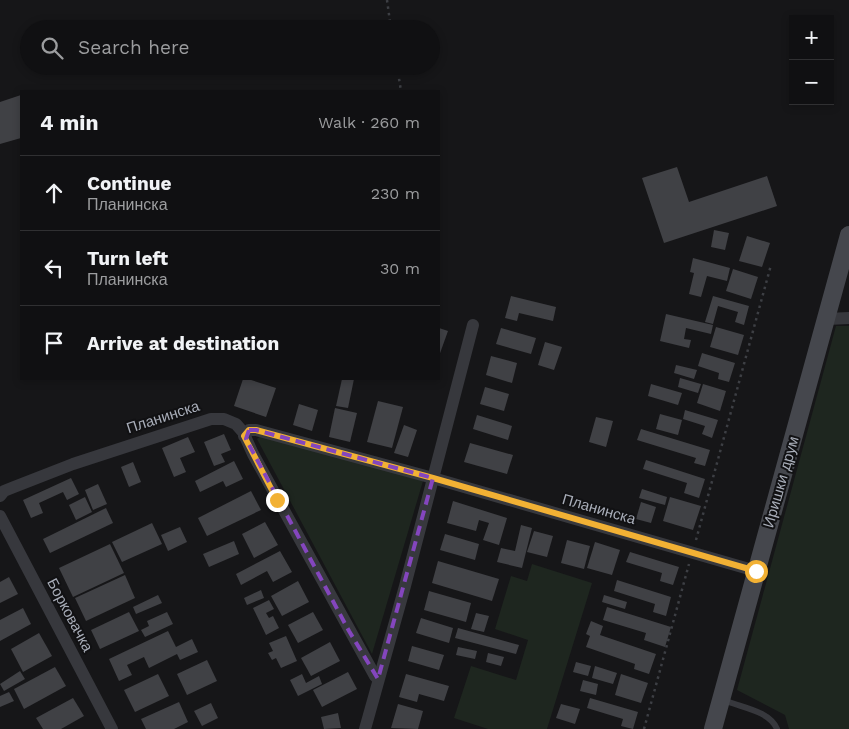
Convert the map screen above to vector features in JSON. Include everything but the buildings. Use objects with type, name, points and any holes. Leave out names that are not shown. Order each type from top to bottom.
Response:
[{"type":"street","name":"Иришки друм","points":[[714,729],[849,235]]},
{"type":"street","points":[[827,319],[849,318]]},
{"type":"street","points":[[364,729],[473,325]]},
{"type":"street","name":"Планинска","points":[[0,496],[14,487],[115,450],[211,419],[228,420],[236,424],[244,436],[348,631],[378,678]]},
{"type":"street","name":"Планинска","points":[[244,436],[249,430],[256,430],[433,478],[756,571]]},
{"type":"street","name":"Борковачка","points":[[0,516],[112,729]]},
{"type":"lane","points":[[721,701],[729,702],[768,717],[775,723],[777,729]]},
{"type":"path","points":[[387,0],[390,20]]},
{"type":"path","points":[[398,75],[401,90]]},
{"type":"path","points":[[644,729],[771,265]]},
{"type":"highlighted area","points":[[249,430],[256,430],[433,478],[378,679],[349,631],[246,439]]},
{"type":"shaded area","points":[[836,326],[849,326],[849,729],[789,729],[785,715],[737,690]]},
{"type":"shaded area","points":[[262,435],[423,481],[372,654],[257,439]]},
{"type":"shaded area","points":[[532,564],[592,583],[547,729],[488,729],[454,718],[471,666],[516,680],[528,640],[495,629],[511,576],[527,581]]},
{"type":"route","points":[[277,500],[244,436],[249,430],[256,430],[433,478],[756,571]]}]
